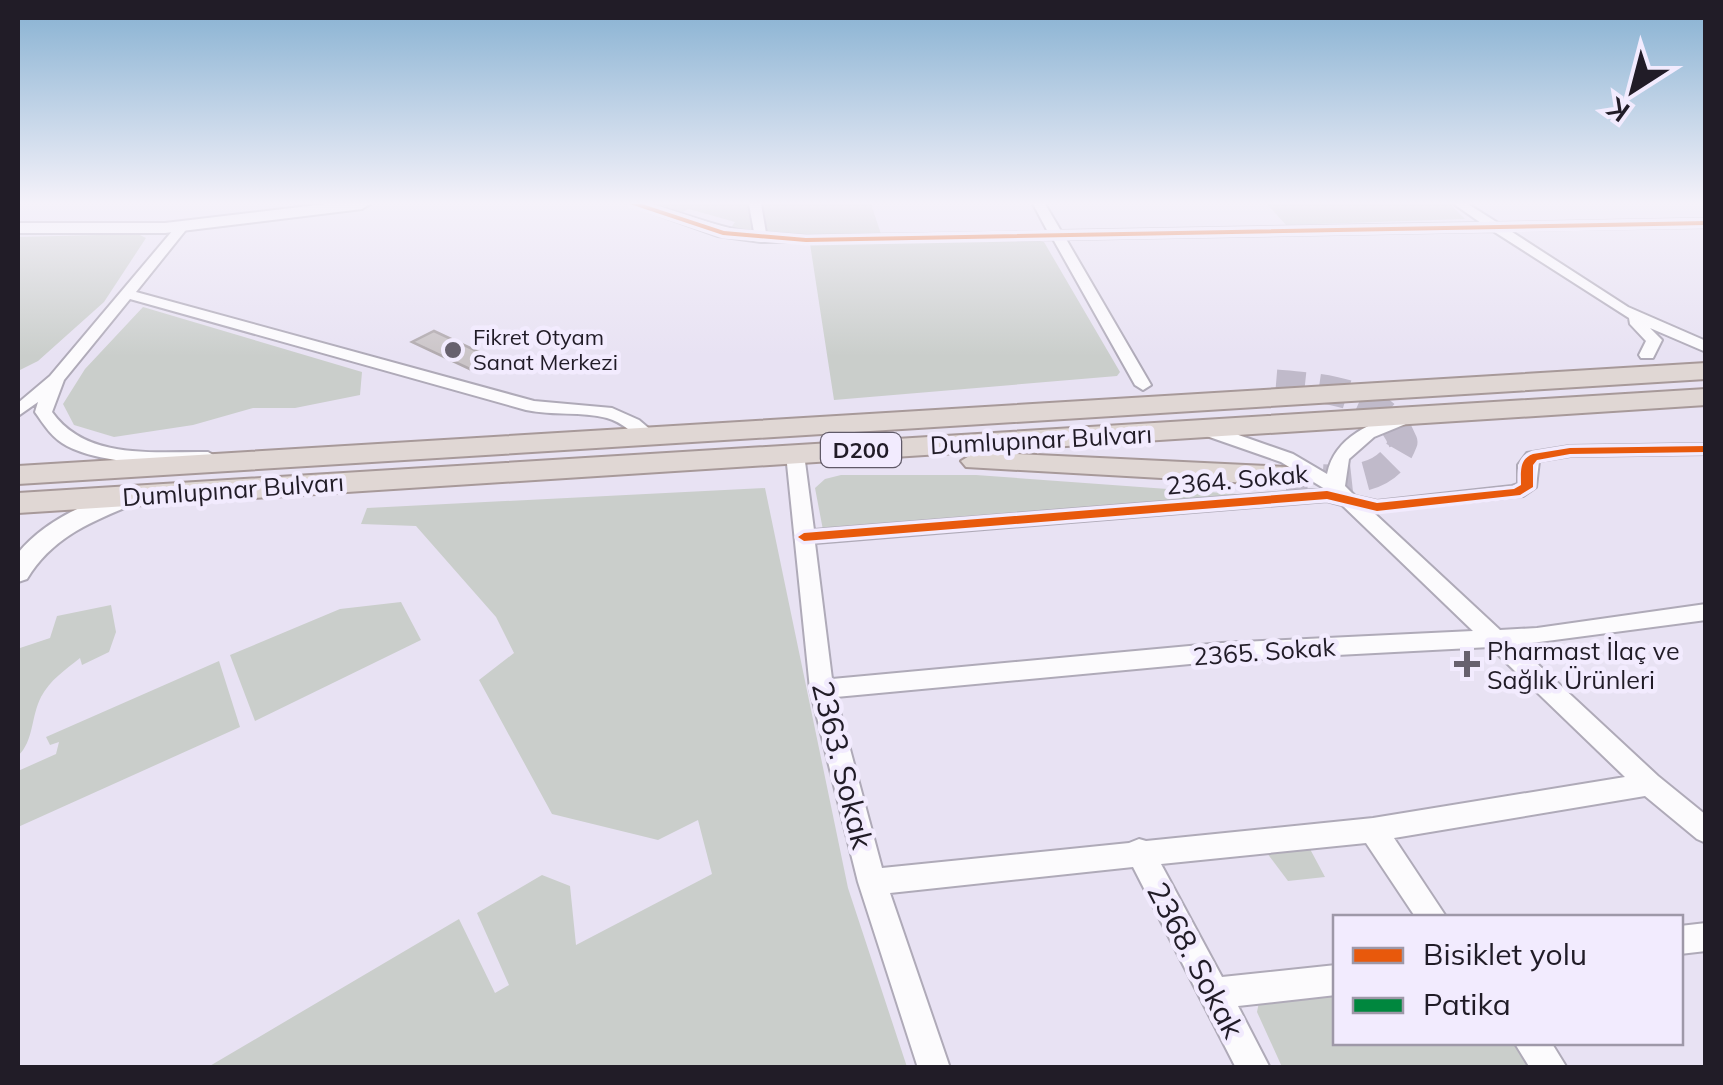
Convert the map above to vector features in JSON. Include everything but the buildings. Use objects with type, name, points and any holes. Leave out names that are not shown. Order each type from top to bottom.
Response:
[{"type":"highway","name":"Dumlupınar Bulvarı","points":[[852,410],[871,402],[1706,350]]},
{"type":"highway","name":"Dumlupınar Bulvarı","points":[[18,474],[1706,371]]},
{"type":"highway","points":[[655,435],[680,428],[852,410],[1276,384]]},
{"type":"highway","name":"Dumlupınar Bulvarı","points":[[18,503],[1706,397]]},
{"type":"highway","points":[[852,450],[929,459],[1287,476]]},
{"type":"street","points":[[18,411],[56,379],[160,255]]},
{"type":"street","points":[[1069,255],[1144,385]]},
{"type":"street","points":[[1535,255],[1622,310],[1706,350]]},
{"type":"street","points":[[129,294],[532,406],[570,412],[616,411],[655,435]]},
{"type":"street","points":[[1622,310],[1654,340],[1647,355]]},
{"type":"street","points":[[56,379],[43,412],[58,434],[82,447],[248,459]]},
{"type":"street","points":[[1341,493],[1334,474],[1351,441],[1412,415]]},
{"type":"street","points":[[1204,429],[1287,458],[1341,493],[1498,637],[1649,784],[1706,830]]},
{"type":"street","name":"2364. Sokak","points":[[804,538],[1341,493],[1378,507],[1516,492],[1526,488],[1527,465],[1533,457],[1570,451],[1706,450]]},
{"type":"street","name":"2363. Sokak","points":[[795,454],[822,689],[872,882],[934,1068]]},
{"type":"street","points":[[18,573],[33,548],[58,528],[136,496]]},
{"type":"street","name":"2365. Sokak","points":[[822,689],[1222,652],[1538,636],[1706,612]]},
{"type":"street","points":[[872,882],[1139,851],[1373,830],[1649,784]]},
{"type":"street","points":[[1373,830],[1431,915]]},
{"type":"street","name":"2368. Sokak","points":[[1139,851],[1254,1068]]},
{"type":"street","points":[[1213,994],[1333,980]]},
{"type":"street","points":[[1532,1045],[1550,1068]]},
{"type":"shaded area","points":[[18,255],[135,255],[104,302],[38,361],[18,371]]},
{"type":"shaded area","points":[[812,255],[1051,255],[1120,372],[1117,376],[834,400]]},
{"type":"shaded area","points":[[143,307],[362,372],[360,395],[295,408],[253,408],[193,425],[114,437],[74,425],[63,404],[85,369]]},
{"type":"shaded area","points":[[841,475],[976,475],[1264,496],[823,530],[815,488],[825,479]]},
{"type":"shaded area","points":[[765,488],[848,888],[907,1067],[208,1067],[459,919],[495,993],[509,985],[477,913],[542,875],[570,886],[576,945],[712,874],[698,820],[658,840],[552,814],[479,680],[514,653],[496,617],[416,526],[361,524],[367,508]]},
{"type":"shaded area","points":[[401,602],[421,640],[255,721],[230,655],[340,609]]},
{"type":"shaded area","points":[[111,605],[116,632],[109,652],[82,665],[80,658],[49,685],[38,704],[27,743],[18,756],[20,648],[50,638],[57,616]]},
{"type":"shaded area","points":[[219,661],[240,727],[18,827],[18,771],[56,754],[59,742],[50,745],[46,737]]},
{"type":"shaded area","points":[[1310,849],[1325,877],[1288,881],[1267,853]]},
{"type":"shaded area","points":[[1333,993],[1333,1045],[1519,1045],[1536,1067],[1282,1067],[1257,1012],[1259,1002]]},
{"type":"tunnel","points":[[1276,384],[1332,391],[1367,402],[1394,425],[1403,442],[1395,457],[1370,475],[1338,479],[1287,476]]},
{"type":"cycle path","points":[[804,537],[1327,495],[1377,507],[1516,492],[1527,487],[1527,465],[1533,457],[1570,451],[1706,449]]},
{"type":"place","name":"Fikret Otyam Sanat Merkezi","points":[[453,350]]},
{"type":"place","name":"Pharmast İlaç ve Sağlık Ürünleri","points":[[1467,664]]}]
